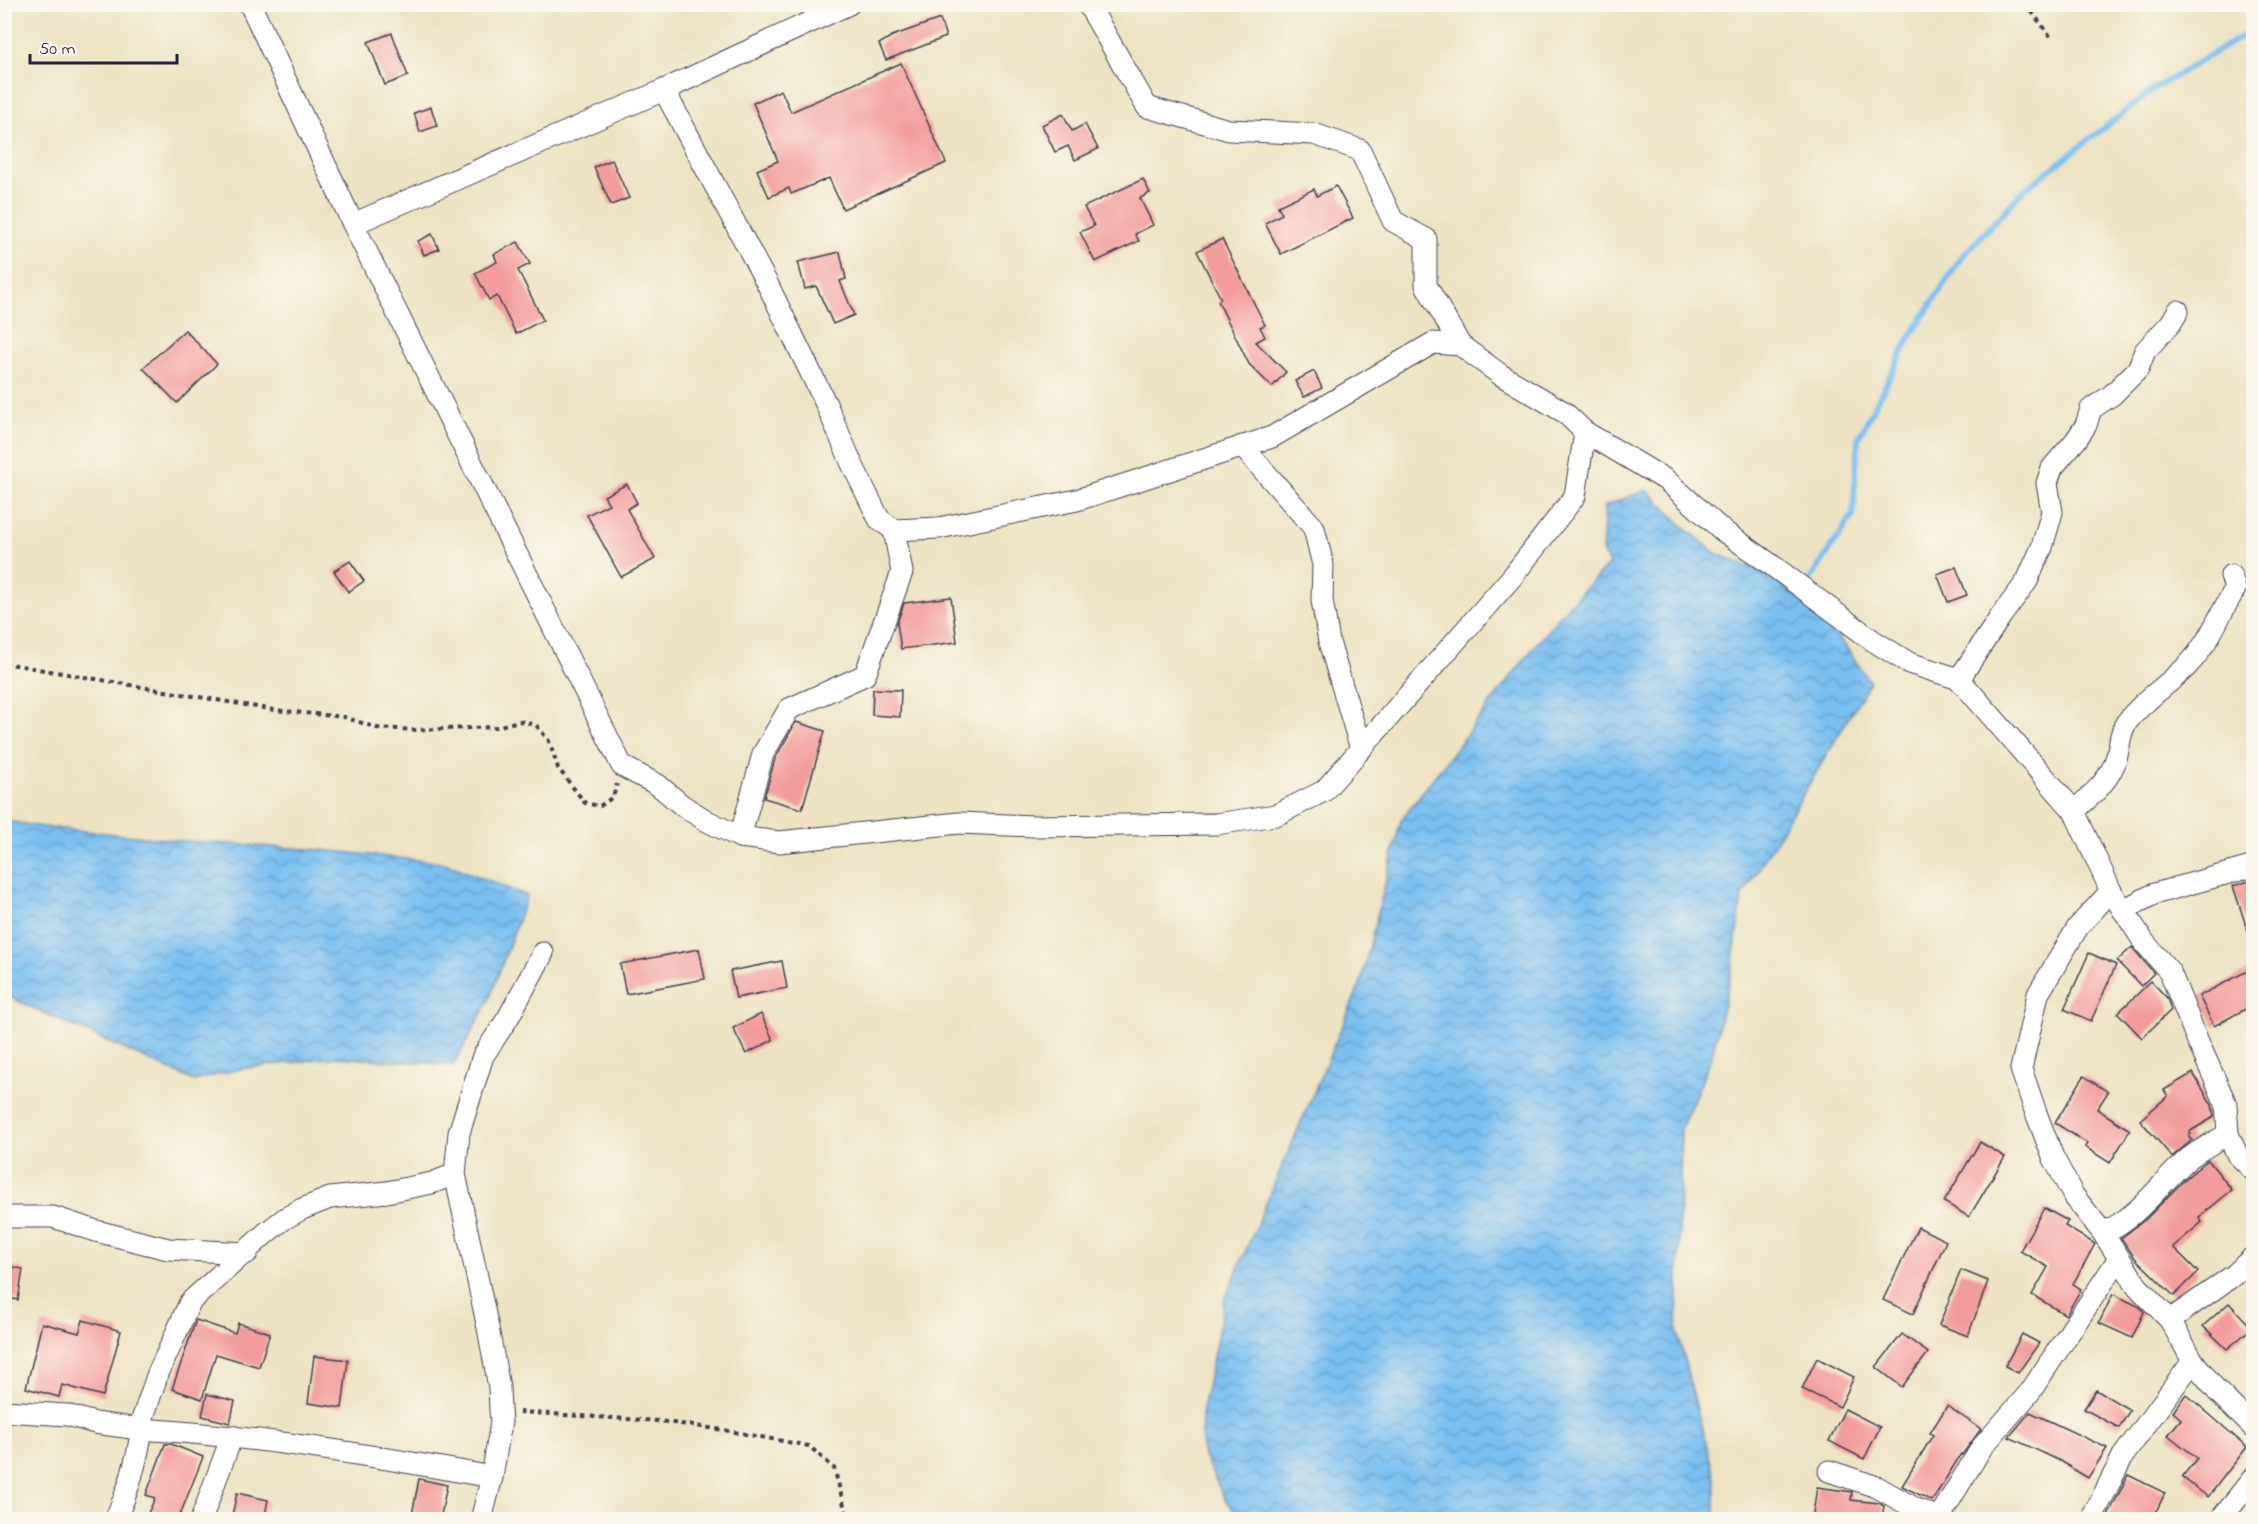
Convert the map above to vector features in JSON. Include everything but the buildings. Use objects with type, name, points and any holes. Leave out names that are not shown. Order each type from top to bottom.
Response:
[{"type":"street","points":[[250,4],[353,224],[622,766],[657,785],[683,806],[707,821],[740,837],[778,842],[959,823],[1034,826],[1216,824],[1276,815],[1324,791],[1512,577],[1575,496],[1585,432]]},
{"type":"street","points":[[353,224],[664,90],[849,4]]},
{"type":"street","points":[[1088,4],[1147,107],[1228,130],[1314,134],[1360,150],[1393,221],[1426,239],[1426,285],[1460,345],[1501,375],[1564,412],[1585,432],[1666,480],[1722,530],[1872,640],[1909,663],[1959,679],[2074,811],[2111,891],[2144,942],[2170,972],[2226,1104],[2228,1134],[2237,1154],[2253,1171]]},
{"type":"street","points":[[664,90],[769,287],[879,519],[894,530],[939,528],[1077,500],[1272,436],[1433,343],[1460,345]]},
{"type":"street","points":[[1959,679],[2027,581],[2042,547],[2052,512],[2047,483],[2052,468],[2086,425],[2091,409],[2112,394],[2138,369],[2145,351],[2171,323],[2178,311]]},
{"type":"street","points":[[1242,446],[1314,528],[1323,565],[1322,600],[1329,642],[1361,749]]},
{"type":"street","points":[[740,837],[763,754],[789,709],[865,675],[902,572],[894,530]]},
{"type":"street","points":[[2074,811],[2096,791],[2113,767],[2124,725],[2141,705],[2187,666],[2205,645],[2235,589],[2231,575]]},
{"type":"street","points":[[2123,910],[2154,894],[2253,866]]},
{"type":"street","points":[[2111,891],[2079,927],[2038,994],[2021,1069],[2053,1157],[2073,1194],[2103,1233],[2138,1287],[2170,1320],[2193,1361],[2217,1391],[2253,1428]]},
{"type":"street","points":[[481,1520],[492,1478],[501,1422],[499,1387],[455,1174],[459,1133],[483,1056],[508,1018],[543,953]]},
{"type":"street","points":[[2103,1233],[2119,1226],[2150,1199],[2189,1158],[2228,1134]]},
{"type":"street","points":[[115,1520],[130,1483],[141,1429],[156,1376],[190,1302],[284,1219],[302,1209],[330,1198],[432,1183],[455,1174]]},
{"type":"street","points":[[4,1217],[53,1217],[96,1231],[168,1249],[247,1252]]},
{"type":"street","points":[[2170,1320],[2211,1293],[2253,1256]]},
{"type":"street","points":[[1829,1471],[1876,1487],[1916,1509],[1943,1518],[1982,1447],[2030,1392],[2119,1258]]},
{"type":"street","points":[[2091,1520],[2123,1456],[2193,1361]]},
{"type":"street","points":[[4,1411],[67,1415],[95,1423],[141,1429],[232,1436],[368,1455],[492,1478]]},
{"type":"street","points":[[201,1520],[232,1436]]},
{"type":"street","points":[[2220,1520],[2253,1477]]},
{"type":"path","points":[[2026,4],[2053,40]]},
{"type":"path","points":[[4,663],[91,677],[172,694],[274,710],[344,717],[377,728],[416,730],[496,727],[519,721],[536,725],[549,741],[558,768],[585,803],[600,806],[613,797],[622,766]]},
{"type":"path","points":[[500,1410],[538,1415],[659,1421],[724,1430],[809,1446],[834,1468],[848,1520]]},
{"type":"water","points":[[1647,490],[1682,525],[1715,553],[1768,575],[1828,621],[1870,682],[1742,897],[1731,973],[1711,1059],[1681,1129],[1677,1332],[1715,1479],[1715,1519],[1241,1519],[1224,1498],[1202,1451],[1202,1410],[1225,1299],[1360,985],[1401,820],[1530,652],[1569,605],[1609,564],[1602,551],[1605,506]]},
{"type":"water","points":[[5,821],[184,841],[322,850],[445,863],[527,896],[489,1000],[454,1065],[336,1057],[239,1069],[194,1081],[5,995]]},
{"type":"waterway","points":[[1805,587],[1853,515],[1858,439],[1909,339],[1961,258],[2024,190],[2154,89],[2254,29]]}]
